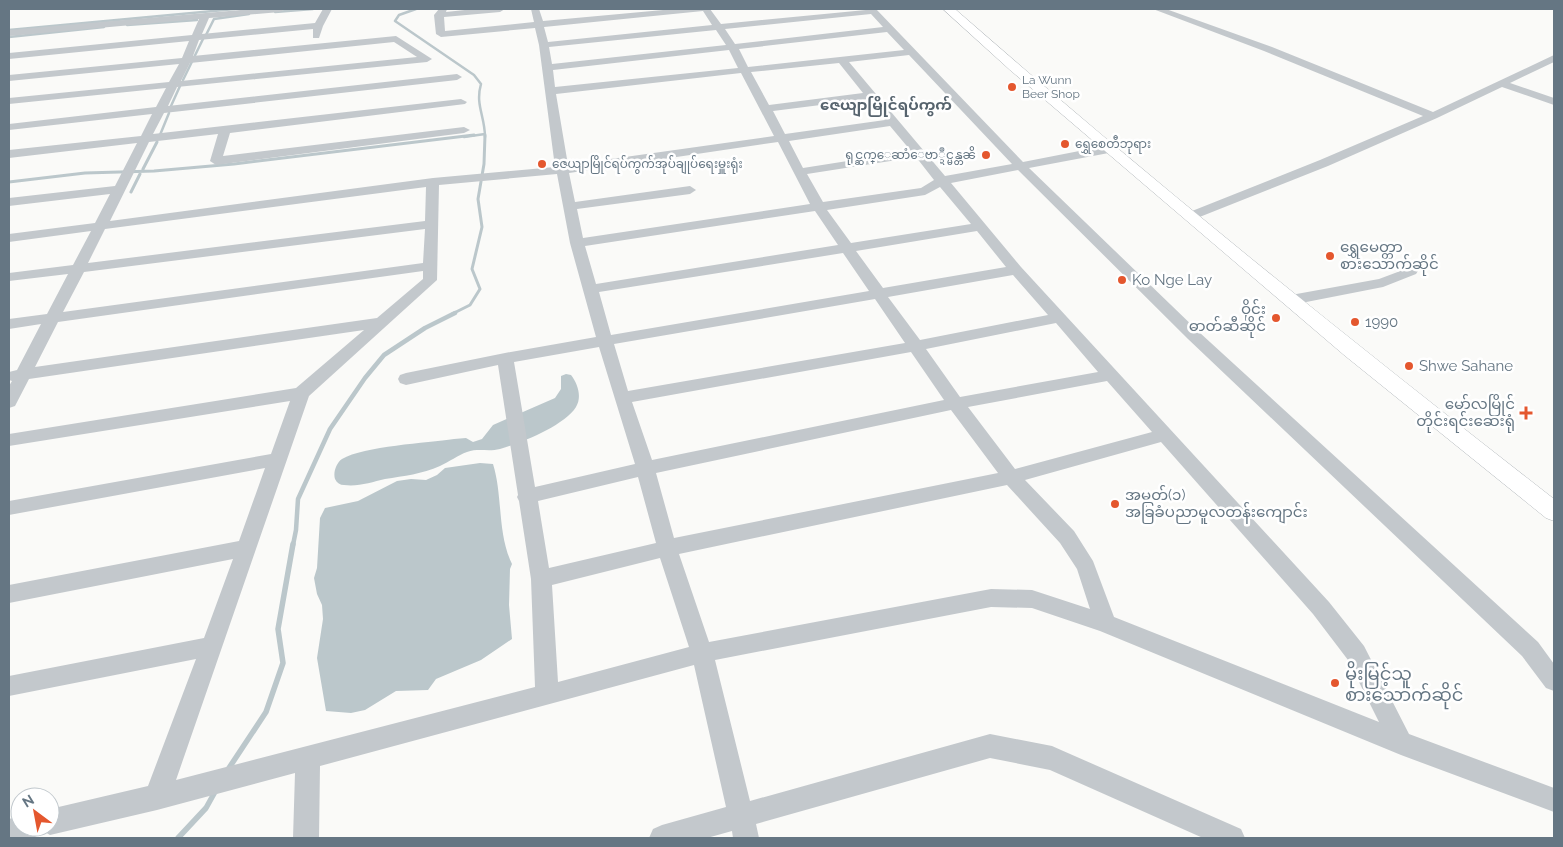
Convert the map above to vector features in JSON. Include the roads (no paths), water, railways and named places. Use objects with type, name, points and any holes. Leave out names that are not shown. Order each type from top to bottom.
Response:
[{"type":"main road","points":[[949,9],[1014,67],[1210,233],[1554,512]]},
{"type":"street","points":[[9,33],[280,9]]},
{"type":"street","points":[[315,46],[318,26],[327,9]]},
{"type":"street","points":[[500,9],[441,12],[440,34],[536,16],[700,9]]},
{"type":"street","points":[[706,9],[733,48],[819,208],[917,346],[954,403],[1011,477],[1067,537],[1086,567],[1106,623]]},
{"type":"street","points":[[1158,9],[1268,49],[1433,116]]},
{"type":"street","points":[[544,45],[872,10],[1018,165],[1282,419],[1530,649],[1554,681]]},
{"type":"street","points":[[9,402],[16,376],[52,318],[79,268],[158,111],[186,60],[205,16]]},
{"type":"street","points":[[536,16],[544,45],[562,170],[571,206],[577,243],[622,398],[645,467],[667,548],[702,653],[743,827]]},
{"type":"street","points":[[9,56],[318,26]]},
{"type":"street","points":[[546,68],[890,29]]},
{"type":"street","points":[[9,78],[396,39],[427,59],[9,101]]},
{"type":"street","points":[[551,90],[911,52]]},
{"type":"street","points":[[1192,216],[1324,163],[1433,116],[1554,58]]},
{"type":"street","points":[[842,60],[1016,270],[1321,608],[1356,654],[1401,743]]},
{"type":"street","points":[[9,145],[14,126],[457,78]]},
{"type":"street","points":[[1500,83],[1554,102]]},
{"type":"street","points":[[765,109],[871,95]]},
{"type":"street","points":[[9,154],[225,131],[461,102]]},
{"type":"street","points":[[9,238],[433,182],[562,170],[893,122]]},
{"type":"street","points":[[225,131],[216,161],[464,130]]},
{"type":"street","points":[[577,243],[819,208],[925,190],[934,187],[941,181],[1110,149]]},
{"type":"street","points":[[800,172],[918,152]]},
{"type":"street","points":[[157,797],[301,393],[430,280],[433,182]]},
{"type":"street","points":[[9,202],[119,190]]},
{"type":"street","points":[[571,206],[690,190]]},
{"type":"street","points":[[9,277],[432,224]]},
{"type":"street","points":[[590,290],[979,227]]},
{"type":"street","points":[[9,324],[430,266]]},
{"type":"street","points":[[406,379],[505,358],[605,340],[1016,270]]},
{"type":"street","points":[[1291,300],[1383,283],[1411,271]]},
{"type":"street","points":[[622,398],[917,346],[1059,318]]},
{"type":"street","points":[[16,376],[382,322]]},
{"type":"street","points":[[505,358],[526,497],[541,580],[547,695]]},
{"type":"street","points":[[526,497],[645,467],[954,403],[1111,375]]},
{"type":"street","points":[[9,440],[301,393]]},
{"type":"street","points":[[541,580],[667,548],[1011,477],[1164,434]]},
{"type":"street","points":[[9,508],[278,459]]},
{"type":"street","points":[[9,594],[247,548]]},
{"type":"street","points":[[60,820],[308,758],[702,653],[991,598],[1032,599],[1106,623],[1401,743],[1554,800]]},
{"type":"street","points":[[9,686],[212,646]]},
{"type":"street","points":[[662,838],[743,827],[990,746],[1052,758],[1232,838]]},
{"type":"street","points":[[306,838],[308,758]]},
{"type":"waterway","points":[[9,30],[235,9]]},
{"type":"waterway","points":[[275,12],[313,9]]},
{"type":"waterway","points":[[416,9],[399,15],[395,21],[474,75],[481,84],[479,98],[485,134]]},
{"type":"waterway","points":[[206,35],[214,19],[249,14]]},
{"type":"waterway","points":[[127,25],[197,20]]},
{"type":"waterway","points":[[9,37],[104,27]]},
{"type":"waterway","points":[[183,80],[203,39]]},
{"type":"waterway","points":[[171,106],[180,86]]},
{"type":"waterway","points":[[160,135],[169,113]]},
{"type":"waterway","points":[[464,137],[485,134]]},
{"type":"waterway","points":[[9,182],[85,173],[154,171],[234,164],[474,135]]},
{"type":"waterway","points":[[452,314],[470,305],[480,289],[472,269],[482,227],[478,199],[484,164],[485,135]]},
{"type":"waterway","points":[[143,169],[157,142]]},
{"type":"waterway","points":[[131,192],[140,174]]},
{"type":"waterway","points":[[293,545],[298,499],[330,429],[365,378],[384,355],[425,328],[455,313]]},
{"type":"waterway","points":[[227,771],[266,712],[283,663],[278,629],[293,544]]},
{"type":"waterway","points":[[178,838],[206,808],[216,790]]},
{"type":"place","name":"La Wunn Beer Shop","points":[[1012,87]]},
{"type":"place","name":"ရွှေစေတီဘုရား","points":[[1065,144]]},
{"type":"place","name":"ရုင္ဆက္ေဆာံေဗာ္ဍဳင္မန္တၼိ","points":[[986,155]]},
{"type":"place","name":"ဇေယျာမြိုင်ရပ်ကွက်အုပ်ချုပ်ရေးမှူးရုံး","points":[[542,164]]},
{"type":"place","name":"ရွှေမေတ္တာ စားသောက်ဆိုင်","points":[[1330,256]]},
{"type":"place","name":"Ko Nge Lay","points":[[1122,280]]},
{"type":"place","name":"ဝိုင်း ဓာတ်ဆီဆိုင်","points":[[1276,318]]},
{"type":"place","name":"1990","points":[[1355,322]]},
{"type":"place","name":"Shwe Sahane","points":[[1409,366]]},
{"type":"place","name":"မော်လမြိုင် တိုင်းရင်းဆေးရုံ","points":[[1526,413]]},
{"type":"place","name":"အမှတ်(၁) အခြခံပညာမူလတန်းကျောင်း","points":[[1115,504]]},
{"type":"place","name":"မိုးမြင့်သူ စားသောက်ဆိုင်","points":[[1335,683]]},
{"type":"district","name":"ဇေယျာမြိုင်ရပ်ကွက်","points":[[886,105]]}]
